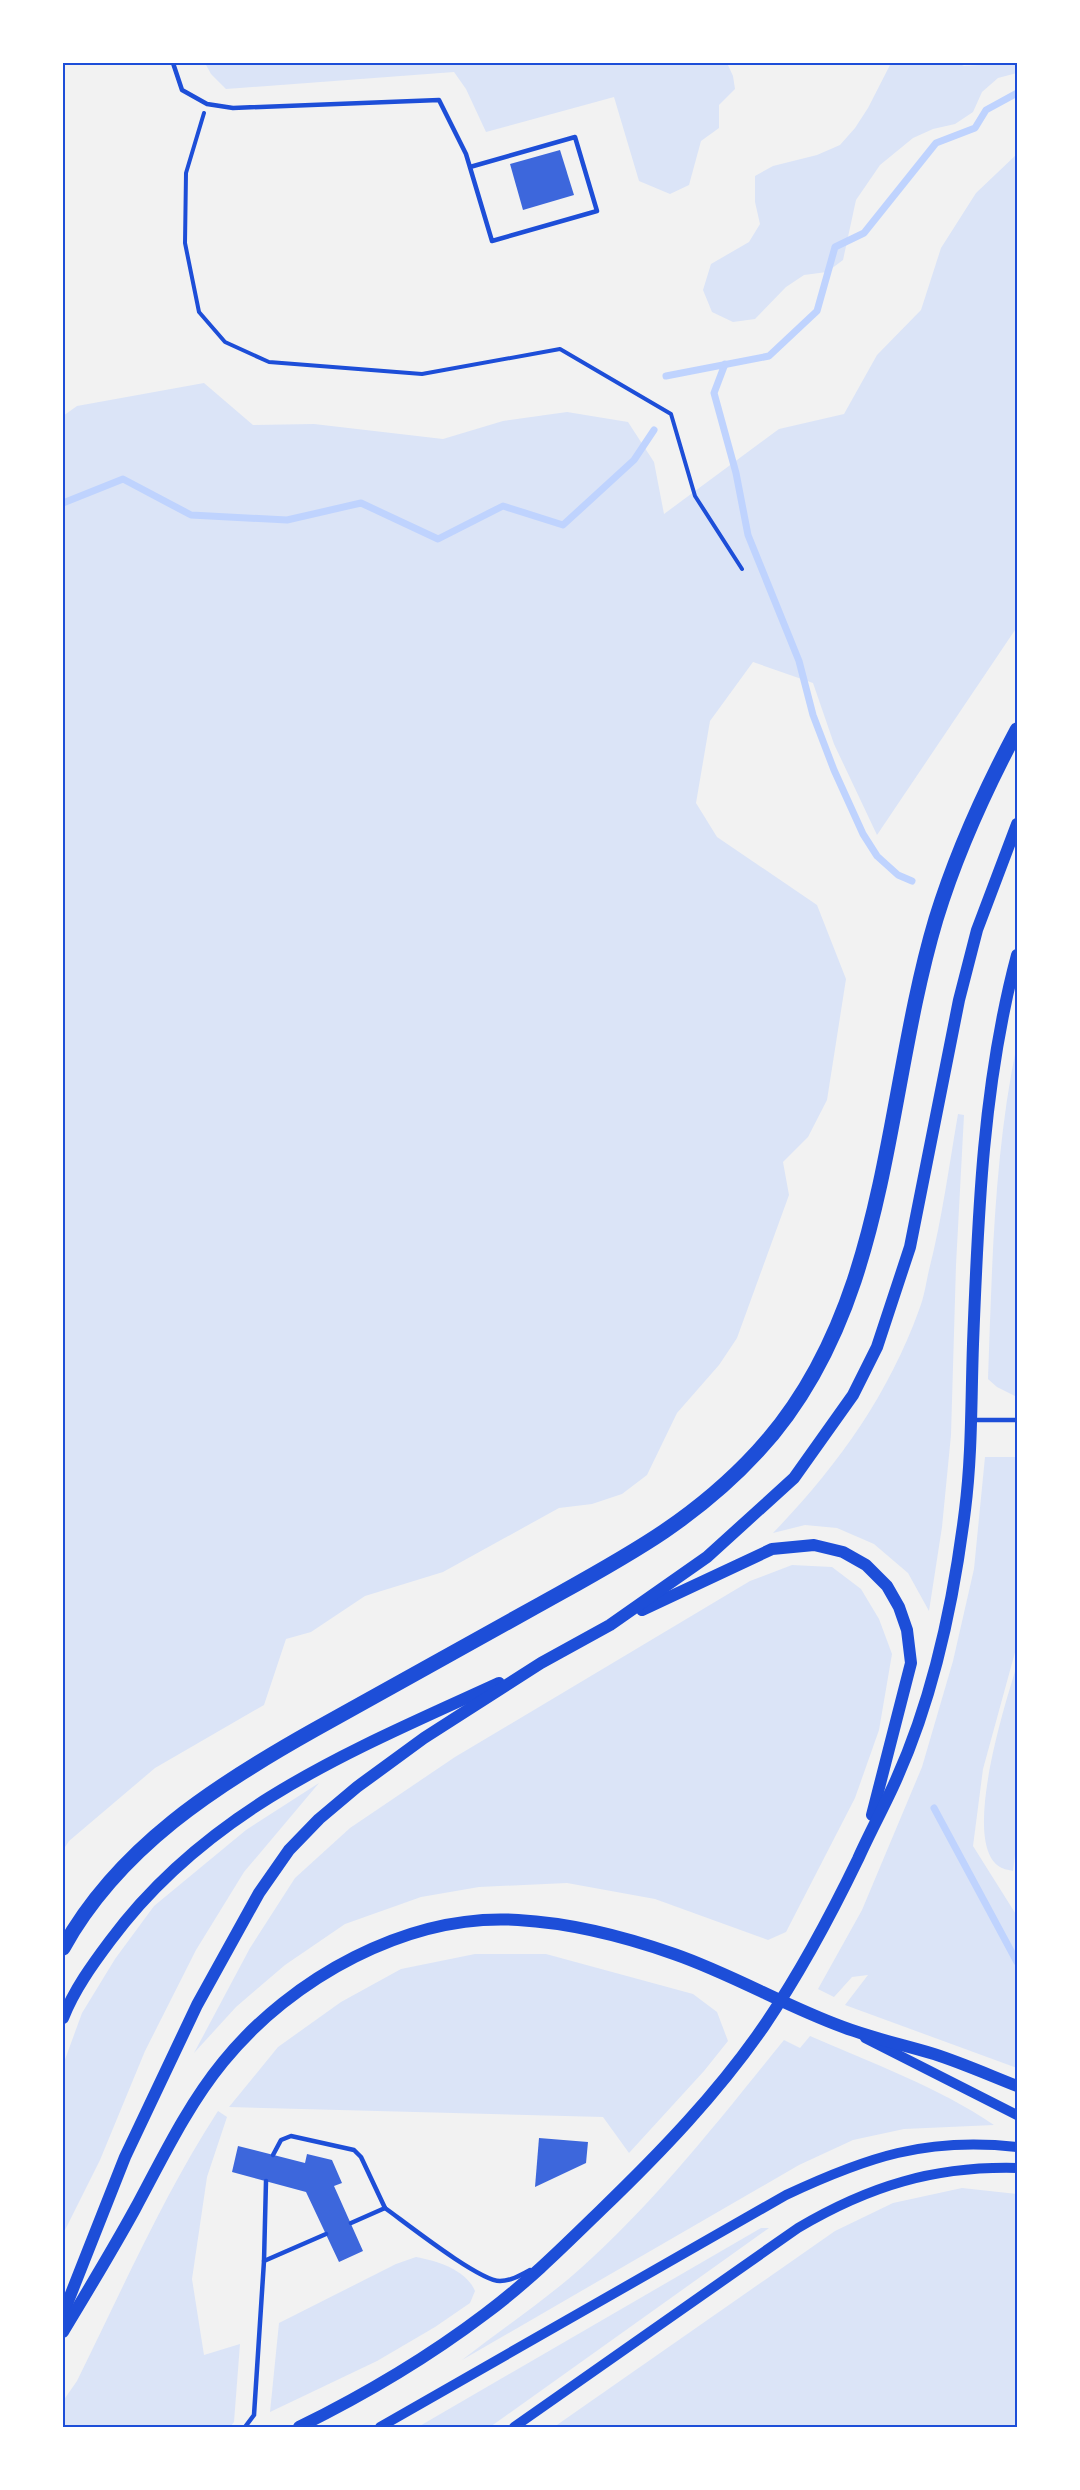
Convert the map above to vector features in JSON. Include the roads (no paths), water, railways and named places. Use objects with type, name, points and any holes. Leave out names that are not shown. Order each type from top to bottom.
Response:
[{"type":"highway","points":[[63,1948],[94,1899],[160,1831],[196,1802],[287,1745],[647,1544],[723,1487],[761,1448],[795,1404],[845,1312],[871,1220],[936,918],[963,845],[991,780],[1017,730]]},
{"type":"main road","points":[[610,1625],[707,1557],[794,1478],[853,1395],[878,1347],[910,1247],[959,1000],[974,940],[999,867],[1017,824]]},
{"type":"main road","points":[[299,2427],[392,2378],[487,2313],[548,2260],[675,2136],[761,2030],[800,1971],[864,1846],[897,1778],[916,1729],[953,1590],[966,1508],[973,1420],[973,1351],[981,1180],[988,1094],[1007,993],[1017,955]]},
{"type":"main road","points":[[63,2314],[125,2157],[197,2005],[259,1893],[289,1850],[319,1819],[357,1787],[424,1738],[541,1663],[610,1625],[772,1549],[814,1545],[843,1552],[866,1565],[887,1586],[899,1606],[908,1630],[911,1663],[899,1719],[864,1846]]},
{"type":"main road","points":[[63,2018],[94,1962],[151,1889],[222,1828],[346,1754],[541,1663]]},
{"type":"main road","points":[[63,2332],[121,2235],[192,2107],[223,2062],[280,2004],[315,1979],[356,1956],[401,1937],[477,1921],[515,1919],[568,1925],[622,1937],[676,1955],[839,2026],[938,2056],[1017,2086]]},
{"type":"street","points":[[839,2026],[1017,2115]]},
{"type":"street","points":[[380,2427],[786,2195],[832,2173],[903,2150],[984,2143],[1017,2147]]},
{"type":"street","points":[[514,2427],[798,2228],[836,2205],[880,2187],[930,2175],[970,2169],[1017,2168]]},
{"type":"lane","points":[[173,63],[182,90],[207,104],[233,108],[439,100],[466,154],[492,242],[597,211],[575,137],[470,167]]},
{"type":"lane","points":[[973,1420],[1017,1419]]},
{"type":"lane","points":[[273,2155],[281,2140],[291,2136],[354,2150],[361,2157],[385,2208],[480,2274],[498,2281],[516,2278],[548,2260]]},
{"type":"lane","points":[[245,2427],[254,2415],[264,2261],[266,2181]]},
{"type":"lane","points":[[351,2223],[385,2208]]},
{"type":"lane","points":[[264,2261],[326,2234]]},
{"type":"waterway","points":[[666,376],[769,356],[817,311],[835,247],[864,233],[936,143],[975,128],[986,110],[1017,93]]},
{"type":"waterway","points":[[725,364],[714,393],[736,473],[748,535],[799,661],[813,715],[834,770],[863,834],[877,856],[898,875],[912,881]]},
{"type":"waterway","points":[[63,503],[123,479],[191,515],[287,520],[361,503],[438,539],[503,506],[563,525],[634,460],[654,430]]},
{"type":"waterway","points":[[934,1808],[1017,1962]]}]
